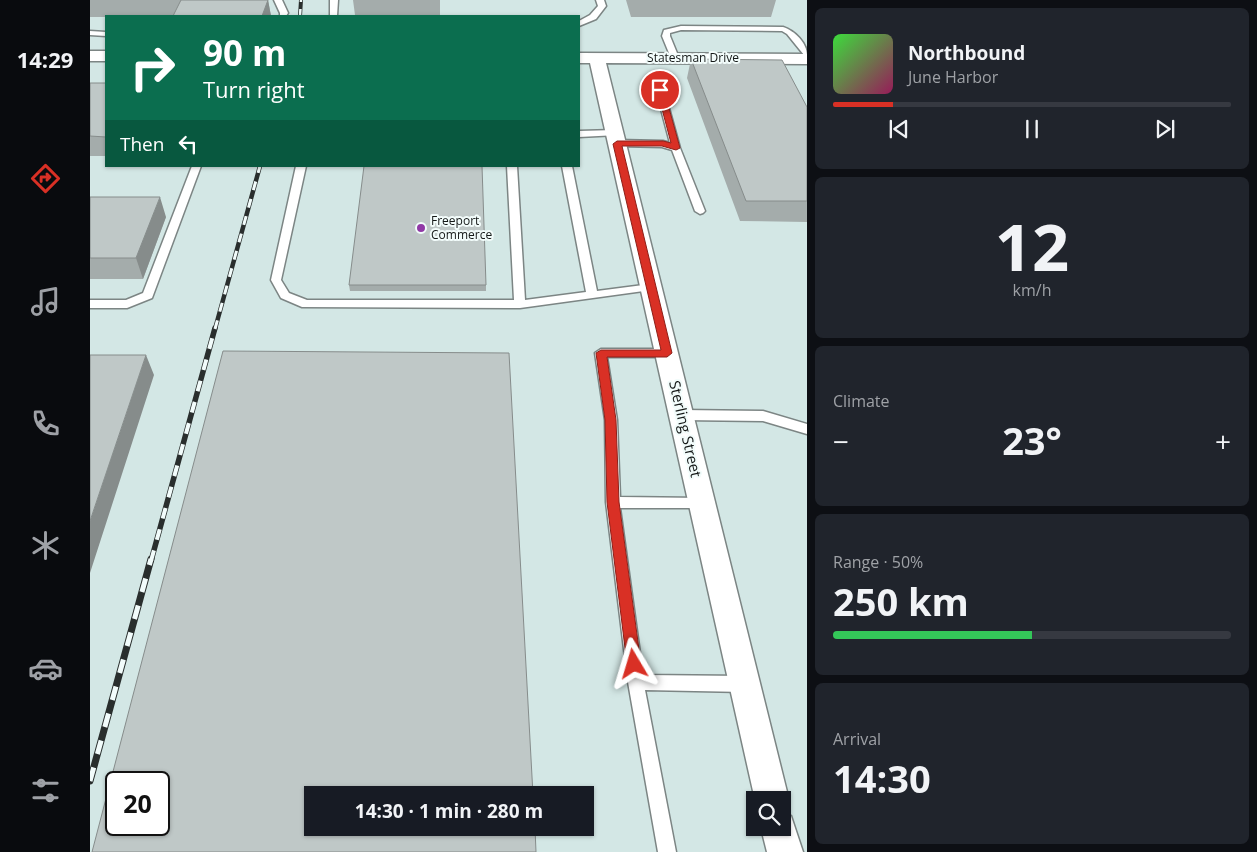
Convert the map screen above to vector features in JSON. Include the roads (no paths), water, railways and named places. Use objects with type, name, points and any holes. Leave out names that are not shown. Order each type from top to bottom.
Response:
[{"type":"street","points":[[90,56],[105,56]]},
{"type":"street","name":"Statesman Drive","points":[[588,58],[807,59]]},
{"type":"street","name":"Sterling Street","points":[[588,58],[616,138],[770,791]]},
{"type":"street","points":[[781,836],[784,852]]},
{"type":"lane","points":[[278,0],[283,15]]},
{"type":"lane","points":[[334,0],[334,15]]},
{"type":"lane","points":[[580,24],[593,17],[602,6],[600,0]]},
{"type":"lane","points":[[675,58],[666,36],[667,32],[681,28],[783,29],[790,32],[807,52]]},
{"type":"lane","points":[[90,33],[105,34]]},
{"type":"lane","points":[[660,90],[676,148],[700,211]]},
{"type":"lane","points":[[580,134],[663,144],[676,148]]},
{"type":"lane","points":[[90,304],[127,304],[148,295],[197,167]]},
{"type":"lane","points":[[302,167],[276,280],[285,295],[306,304],[520,304],[651,287]]},
{"type":"lane","points":[[512,167],[520,304]]},
{"type":"lane","points":[[567,167],[592,295]]},
{"type":"lane","points":[[667,353],[601,353],[611,420],[613,502],[636,682],[667,852]]},
{"type":"lane","points":[[682,415],[763,416],[807,429]]},
{"type":"lane","points":[[613,502],[702,503]]},
{"type":"lane","points":[[636,682],[745,684]]},
{"type":"railway","points":[[300,15],[301,0]]},
{"type":"railway","points":[[215,329],[260,167]]},
{"type":"railway","points":[[151,561],[215,328]]},
{"type":"railway","points":[[90,781],[151,559]]},
{"type":"place","name":"Freeport Commerce","points":[[421,228]]}]
